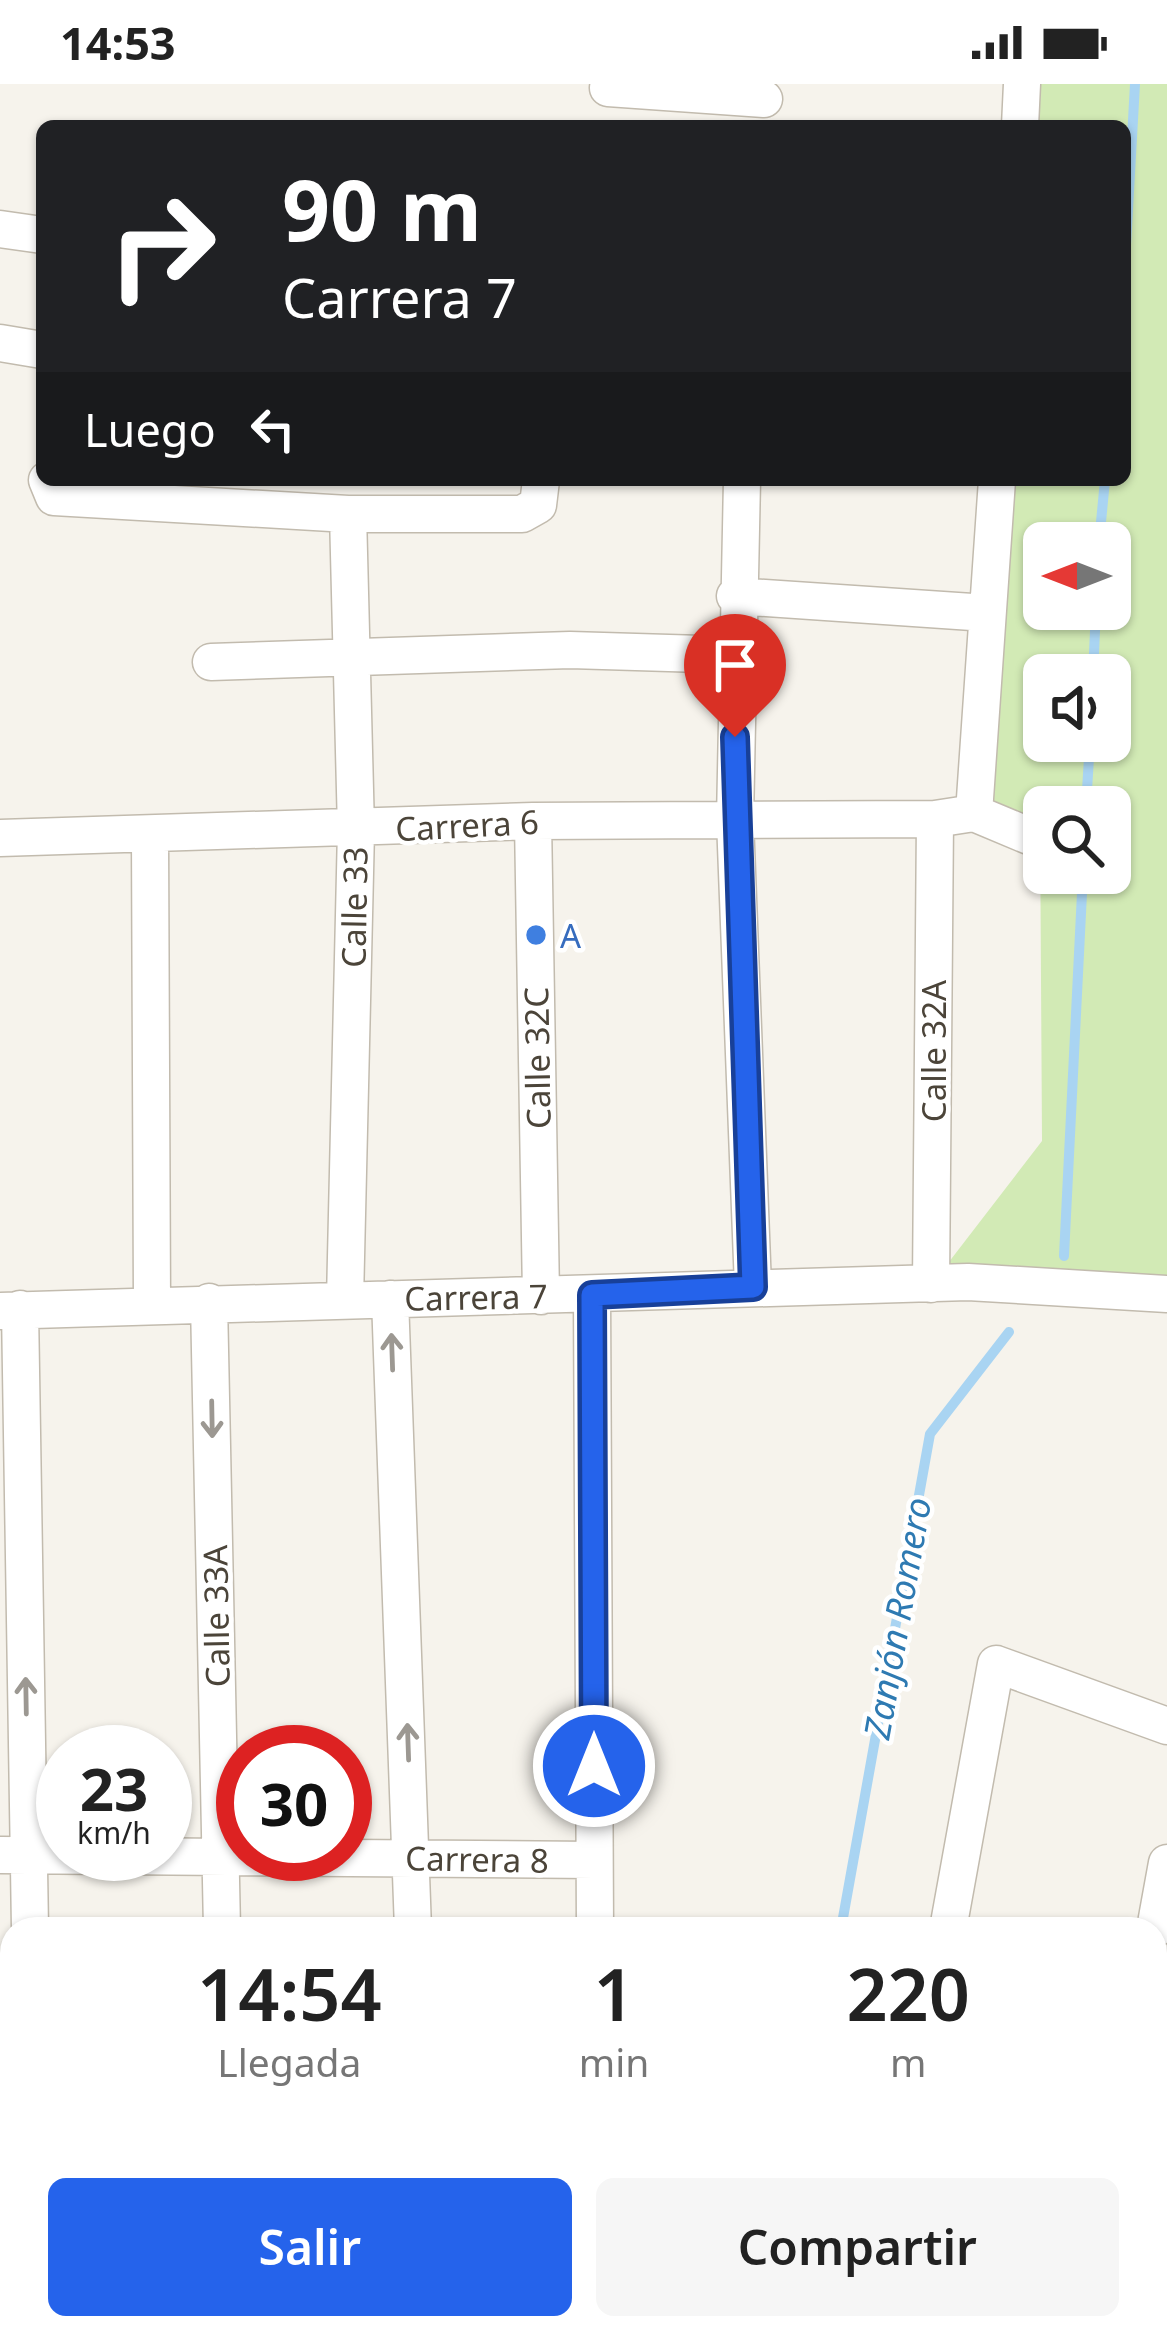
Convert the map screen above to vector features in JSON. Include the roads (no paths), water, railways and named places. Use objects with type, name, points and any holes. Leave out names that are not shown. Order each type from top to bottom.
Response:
[{"type":"street","points":[[1020,120],[1022,84]]},
{"type":"street","points":[[608,88],[764,103]]},
{"type":"street","points":[[0,230],[36,234]]},
{"type":"street","points":[[0,343],[36,349]]},
{"type":"street","points":[[49,486],[54,497],[348,514],[523,514],[538,505],[541,486]]},
{"type":"street","points":[[742,486],[735,596],[735,820],[753,1287]]},
{"type":"street","points":[[997,486],[974,812],[1023,833]]},
{"type":"street","name":"Calle 33","points":[[345,1300],[356,830],[348,514]]},
{"type":"street","points":[[735,596],[987,613]]},
{"type":"street","points":[[211,662],[570,650],[735,655]]},
{"type":"street","name":"Carrera 6","points":[[0,838],[150,837],[532,821],[935,819],[974,812]]},
{"type":"street","name":"Calle 32A","points":[[932,1284],[935,819]]},
{"type":"street","name":"Calle 32C","points":[[532,821],[541,1296]]},
{"type":"street","points":[[150,837],[152,1304]]},
{"type":"street","name":"Carrera 7","points":[[10,1310],[932,1284],[1167,1294]]},
{"type":"street","points":[[592,1295],[596,1917]]},
{"type":"street","points":[[390,1298],[413,1917]]},
{"type":"street","name":"Calle 33A","points":[[209,1302],[217,1725]]},
{"type":"street","points":[[10,1310],[14,1855],[27,1917]]},
{"type":"street","points":[[950,1917],[996,1664],[1167,1726]]},
{"type":"street","name":"Carrera 8","points":[[14,1855],[216,1857]]},
{"type":"street","name":"Carrera 8","points":[[372,1858],[594,1860]]},
{"type":"street","points":[[1160,1917],[1167,1863]]},
{"type":"street","name":"Calle 33A","points":[[220,1881],[221,1917]]},
{"type":"waterway","name":"Zanjón Romero","points":[[1131,156],[1135,84]]},
{"type":"waterway","name":"Zanjón Romero","points":[[1101,522],[1104,486]]},
{"type":"waterway","name":"Zanjón Romero","points":[[1094,654],[1095,630]]},
{"type":"waterway","name":"Zanjón Romero","points":[[1087,786],[1089,762]]},
{"type":"waterway","name":"Zanjón Romero","points":[[1064,1256],[1082,894]]},
{"type":"waterway","name":"Zanjón Romero","points":[[843,1917],[930,1434],[1009,1332]]},
{"type":"place","name":"A","points":[[536,935]]}]
